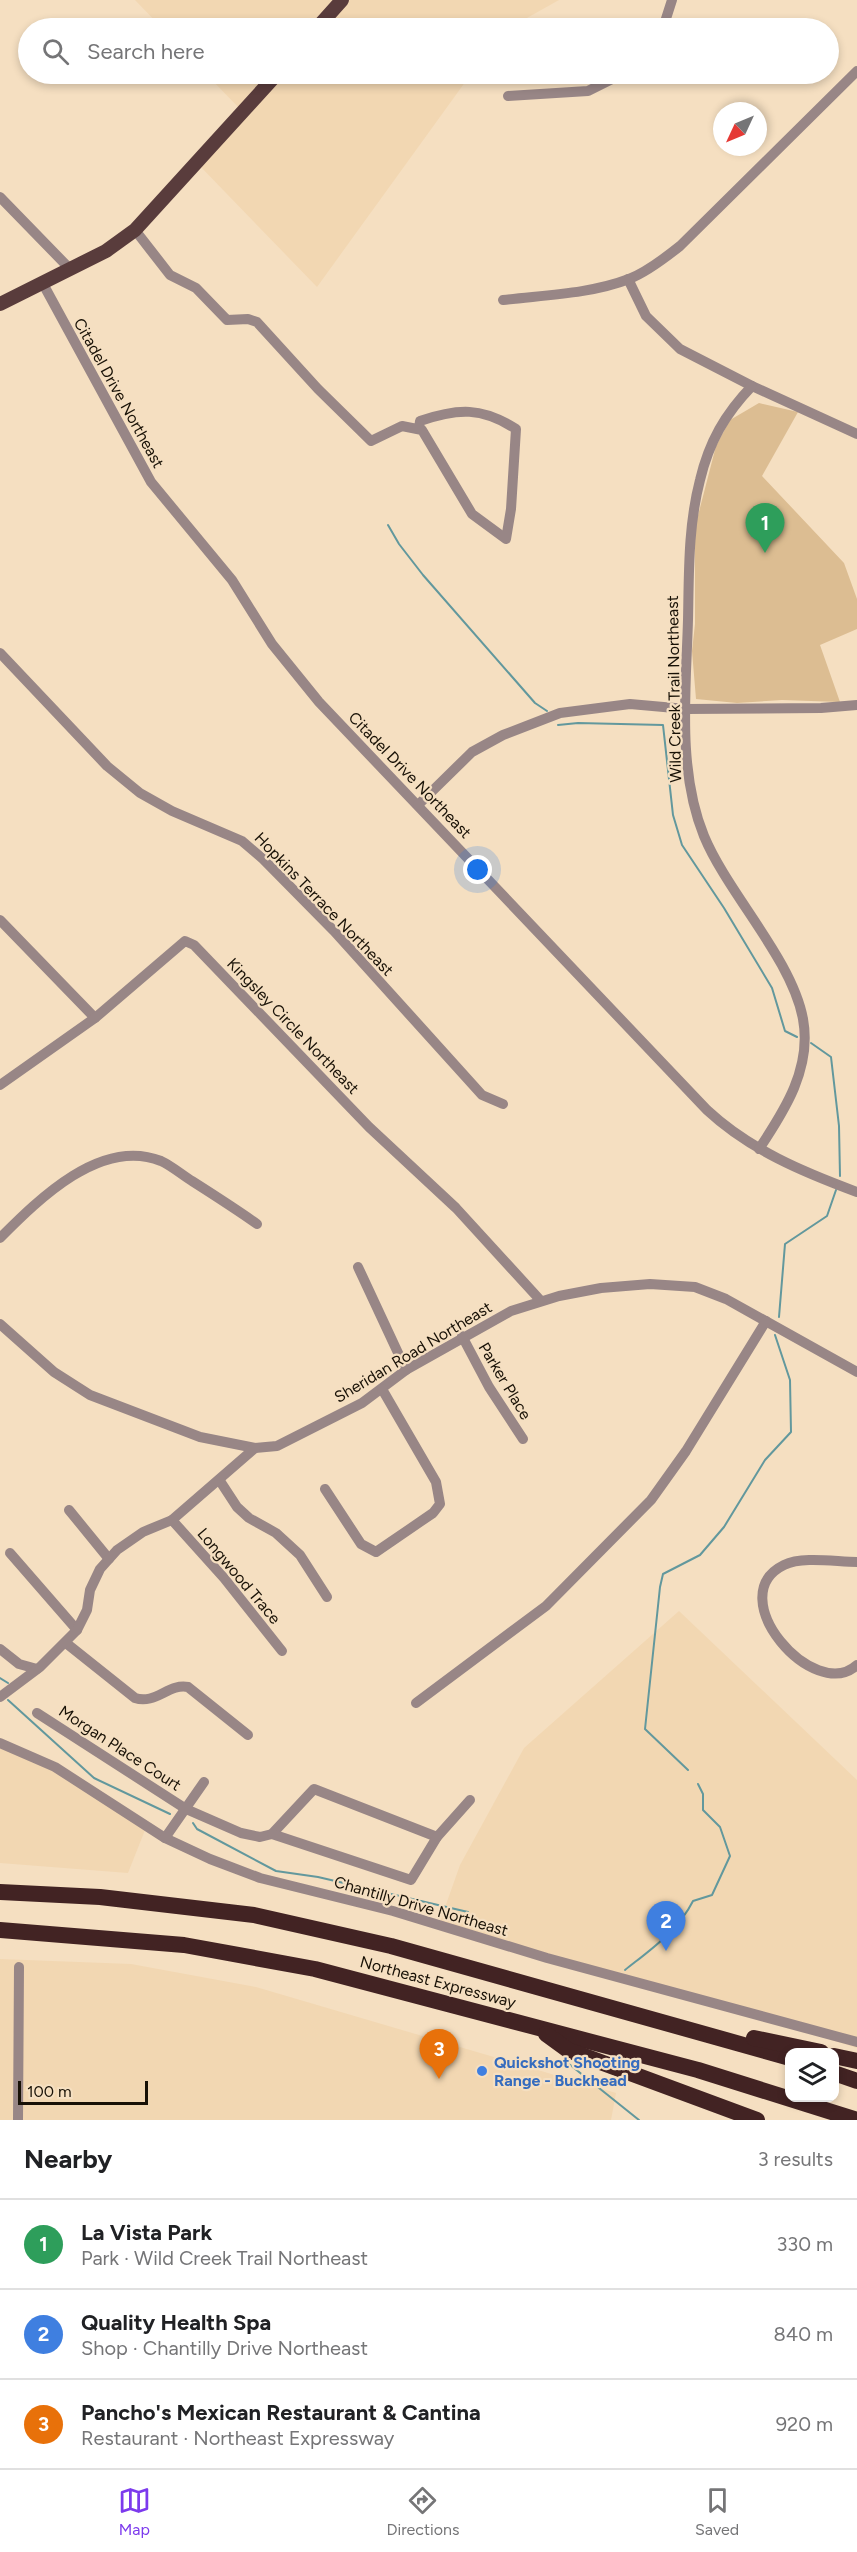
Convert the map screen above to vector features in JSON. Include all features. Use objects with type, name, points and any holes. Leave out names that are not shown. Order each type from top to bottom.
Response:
[{"type":"highway","name":"Northeast Expressway","points":[[0,1892],[100,1897],[254,1915],[391,1946],[785,2057]]},
{"type":"highway","name":"Northeast Expressway","points":[[0,1930],[119,1938],[250,1956],[369,1981],[698,2070],[857,2120]]},
{"type":"highway","points":[[535,2027],[568,2050],[757,2120]]},
{"type":"highway","points":[[701,2032],[769,2040],[804,2048]]},
{"type":"highway","points":[[839,2057],[857,2061]]},
{"type":"highway","points":[[839,2075],[857,2081]]},
{"type":"main road","points":[[326,18],[342,0]]},
{"type":"main road","points":[[0,304],[106,251],[135,230],[268,84]]},
{"type":"street","points":[[666,18],[672,0]]},
{"type":"street","points":[[503,300],[596,287],[628,279],[680,246],[857,71]]},
{"type":"street","points":[[508,96],[588,91],[602,84]]},
{"type":"street","points":[[0,197],[70,269]]},
{"type":"street","points":[[135,230],[170,275],[196,288],[227,320],[248,319],[257,322],[318,389],[371,441],[402,426],[422,430],[472,514],[506,539],[511,509],[516,429],[495,416],[449,411],[420,421],[419,429]]},
{"type":"street","points":[[628,279],[646,316],[667,339],[688,354],[857,434]]},
{"type":"street","name":"Citadel Drive Northeast","points":[[42,282],[151,482],[232,580],[272,644],[320,702],[723,1125],[759,1149],[806,1173],[857,1192]]},
{"type":"street","name":"Wild Creek Trail Northeast","points":[[752,386],[721,424],[700,478],[693,509],[689,558],[687,709],[688,776],[697,818],[717,862],[790,982],[803,1019],[804,1042],[798,1079],[789,1104],[759,1149]]},
{"type":"street","name":"Hopkins Terrace Northeast","points":[[0,652],[107,766],[140,793],[172,811],[242,841],[263,859],[334,931],[482,1095],[502,1104]]},
{"type":"street","points":[[418,805],[472,752],[502,735],[555,715],[630,704],[687,709],[821,708],[857,705]]},
{"type":"street","points":[[0,920],[95,1018]]},
{"type":"street","name":"Kingsley Circle Northeast","points":[[0,1084],[95,1018],[185,941],[194,945],[353,1111],[456,1208],[541,1301]]},
{"type":"street","points":[[0,1238],[35,1204],[58,1187],[82,1172],[121,1156],[142,1156],[162,1162],[257,1224]]},
{"type":"street","points":[[358,1267],[406,1370]]},
{"type":"street","name":"Sheridan Road Northeast","points":[[0,1324],[54,1372],[90,1395],[200,1437],[255,1448],[277,1446],[362,1402],[406,1370],[462,1336],[511,1311],[541,1301],[601,1288],[650,1284],[695,1287],[716,1294],[857,1372]]},
{"type":"street","points":[[416,1703],[546,1606],[651,1500],[686,1452],[766,1321]]},
{"type":"street","name":"Parker Place","points":[[462,1336],[489,1387],[524,1439]]},
{"type":"street","points":[[325,1489],[360,1544],[376,1552],[433,1513],[440,1504],[436,1482],[382,1389]]},
{"type":"street","points":[[0,1697],[37,1670],[77,1630],[87,1610],[90,1590],[100,1569],[109,1559],[143,1532],[172,1520],[220,1481],[255,1448]]},
{"type":"street","points":[[220,1481],[237,1507],[249,1518],[276,1533],[300,1555],[317,1577],[327,1597]]},
{"type":"street","points":[[69,1510],[109,1559]]},
{"type":"street","name":"Longwood Trace","points":[[172,1520],[224,1578],[282,1651]]},
{"type":"street","points":[[10,1552],[77,1630]]},
{"type":"street","points":[[857,1562],[805,1562],[784,1565],[764,1586],[761,1599],[764,1614],[773,1631],[808,1666],[835,1674],[846,1672],[857,1665]]},
{"type":"street","points":[[66,1643],[135,1698],[142,1701],[179,1685],[188,1687],[248,1735]]},
{"type":"street","points":[[0,1649],[19,1664],[37,1670]]},
{"type":"street","name":"Morgan Place Court","points":[[37,1713],[186,1809],[242,1833],[260,1838],[272,1834],[411,1880],[437,1837],[470,1800]]},
{"type":"street","name":"Chantilly Drive Northeast","points":[[0,1743],[55,1767],[165,1838],[210,1859],[260,1878],[393,1911],[547,1958],[857,2042]]},
{"type":"street","name":"Morgan Place Court","points":[[165,1838],[204,1782]]},
{"type":"street","points":[[272,1834],[314,1789],[437,1837]]},
{"type":"street","points":[[18,2120],[20,1967]]},
{"type":"shaded area","points":[[135,0],[559,0],[527,18],[152,18]]},
{"type":"shaded area","points":[[216,84],[464,84],[317,287],[197,163],[242,111]]},
{"type":"shaded area","points":[[759,403],[798,412],[762,476],[844,563],[857,599],[857,629],[820,645],[840,702],[782,700],[737,703],[696,699],[692,651],[695,624],[695,527],[716,446],[730,420]]},
{"type":"shaded area","points":[[679,1611],[857,1780],[857,2048],[610,1971],[438,1927],[460,1865],[524,1748]]},
{"type":"shaded area","points":[[0,1746],[51,1763],[147,1825],[128,1873],[0,1863]]},
{"type":"shaded area","points":[[0,1959],[131,1964],[256,1987],[616,2093],[611,2120],[0,2120]]},
{"type":"waterway","points":[[388,525],[399,544],[423,575],[535,703],[547,711]]},
{"type":"waterway","points":[[558,725],[578,723],[663,725],[673,815],[682,845],[724,908],[772,988],[785,1031],[797,1037]]},
{"type":"waterway","points":[[811,1043],[831,1057],[839,1126],[840,1176]]},
{"type":"waterway","points":[[779,1317],[785,1244],[827,1216],[836,1190]]},
{"type":"waterway","points":[[688,1770],[645,1729],[660,1587],[663,1574],[700,1555],[724,1527],[765,1460],[791,1432],[790,1380],[775,1335]]},
{"type":"waterway","points":[[0,1678],[8,1683]]},
{"type":"waterway","points":[[8,1700],[94,1778],[170,1814]]},
{"type":"waterway","points":[[625,1970],[680,1922],[693,1901],[712,1895],[730,1856],[720,1827],[703,1810],[703,1794],[698,1784]]},
{"type":"waterway","points":[[193,1823],[197,1829],[276,1871],[318,1877],[468,1912]]},
{"type":"waterway","points":[[569,2064],[639,2120]]},
{"type":"place","name":"La Vista Park","points":[[765,553]]},
{"type":"place","name":"Quality Health Spa","points":[[666,1951]]},
{"type":"place","name":"Quickshot Shooting Range - Buckhead","points":[[482,2071]]},
{"type":"place","name":"Pancho's Mexican Restaurant & Cantina","points":[[439,2079]]}]
